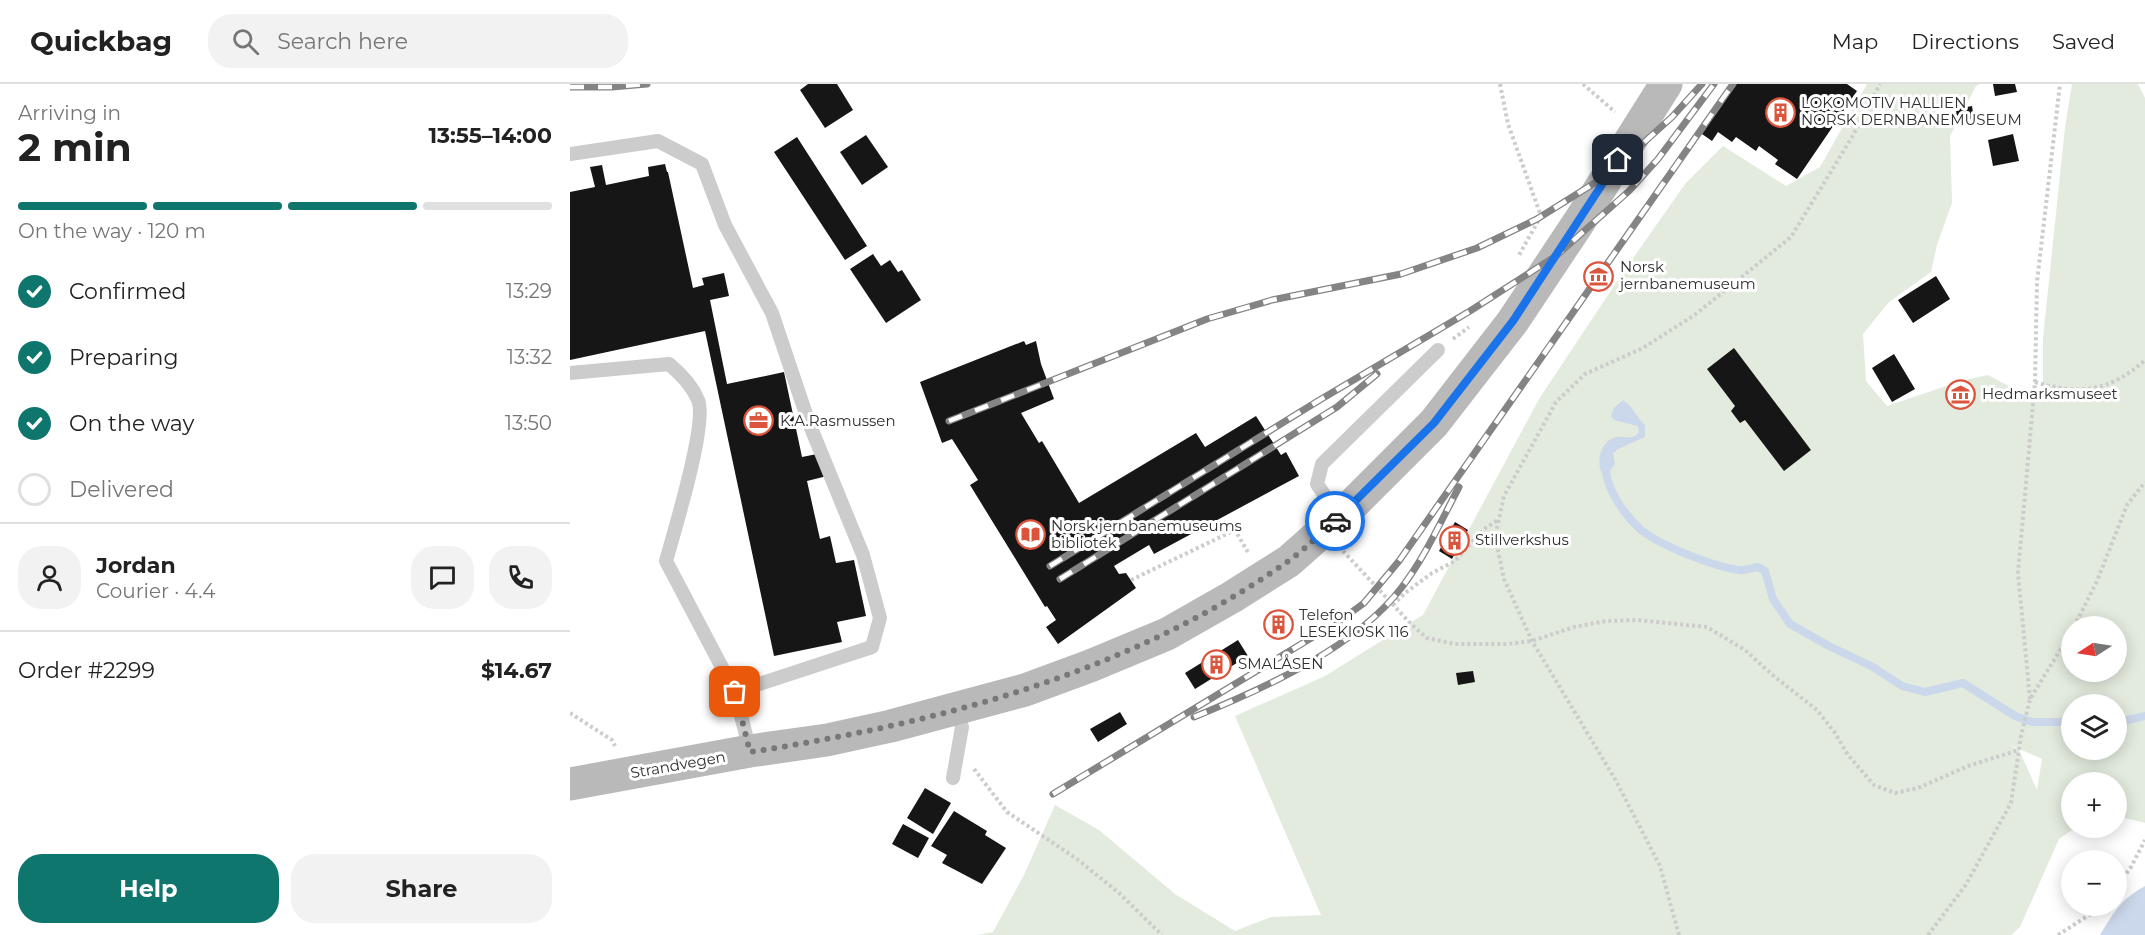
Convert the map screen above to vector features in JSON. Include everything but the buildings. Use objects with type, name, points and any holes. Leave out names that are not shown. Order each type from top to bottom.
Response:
[{"type":"main road","name":"Strandvegen","points":[[570,784],[827,740],[959,724],[1025,690],[1167,634],[1232,597],[1288,561],[1340,533],[1434,423],[1513,321],[1666,84]]},
{"type":"lane","points":[[570,154],[658,141],[702,164],[725,225],[772,313],[809,423],[863,555],[880,618],[872,647],[735,692]]},
{"type":"lane","points":[[1340,533],[1317,484],[1322,464],[1438,351]]},
{"type":"lane","points":[[570,373],[669,364],[685,378],[700,401],[700,433],[666,561],[735,692],[750,752]]},
{"type":"lane","points":[[953,778],[959,724]]},
{"type":"path","points":[[1500,84],[1508,124],[1540,216],[1518,255]]},
{"type":"path","points":[[1583,84],[1617,113]]},
{"type":"path","points":[[1679,935],[1660,866],[1615,779],[1532,641],[1504,579],[1494,537],[1498,520],[1504,496],[1556,402],[1585,374],[1643,348],[1696,314],[1791,237],[1852,137],[1880,84]]},
{"type":"path","points":[[2030,699],[2018,573],[2035,382],[2037,282],[2060,84]]},
{"type":"path","points":[[1438,351],[1475,321]]},
{"type":"path","points":[[2035,382],[2058,388],[2081,390],[2098,388],[2145,360]]},
{"type":"path","points":[[2080,616],[2097,581],[2127,505],[2145,482]]},
{"type":"path","points":[[1393,605],[1432,573],[1455,561],[1484,529],[1498,520]]},
{"type":"path","points":[[1131,580],[1235,530],[1252,559]]},
{"type":"path","points":[[1340,533],[1393,605],[1427,638],[1455,644],[1507,644],[1532,641],[1574,627],[1606,621],[1637,620],[1707,627],[1745,650],[1817,710],[1848,755],[1874,785],[1895,793],[1918,788],[1968,766],[2019,750]]},
{"type":"path","points":[[1928,935],[1965,886],[2011,804],[2021,736],[2030,699],[2061,649]]},
{"type":"path","points":[[570,713],[612,740],[616,748],[616,755]]},
{"type":"path","points":[[959,724],[968,762],[1007,812],[1094,873],[1162,935]]},
{"type":"path","points":[[2127,873],[2145,840]]},
{"type":"path","points":[[2058,935],[2087,916]]},
{"type":"shaded area","points":[[1867,84],[1980,84],[1976,86],[1950,136],[1952,203],[1937,245],[1931,272],[1889,302],[1863,334],[1866,381],[1887,406],[1961,381],[1988,375],[2020,392],[2043,397],[2043,338],[2065,127],[2072,84],[2138,84],[2145,98],[2145,823],[2127,818],[2127,772],[2061,772],[2061,838],[2020,927],[2011,935],[977,935],[993,932],[1024,875],[1055,805],[1099,830],[1175,894],[1235,931],[1271,917],[1321,915],[1235,716],[1325,676],[1423,615],[1539,399],[1685,184],[1723,146],[1786,186],[1820,167]],"holes":[[[2008,744],[2042,759],[2037,790],[2019,750]]]},
{"type":"water","points":[[1623,400],[1645,425],[1645,437],[1618,449],[1613,454],[1615,464],[1606,479],[1599,463],[1604,446],[1613,438],[1633,437],[1639,432],[1638,426],[1614,420],[1611,416],[1614,408]]},
{"type":"water","points":[[2145,886],[2145,935],[2100,935],[2112,916],[2127,916],[2127,899]]},
{"type":"waterway","points":[[1606,469],[1609,485],[1617,501],[1640,529],[1660,542],[1702,560],[1740,570],[1758,567],[1765,571],[1773,599],[1790,624],[1829,646],[1873,667],[1902,686],[1925,692],[1963,683],[2015,716],[2032,722],[2061,722]]},
{"type":"waterway","points":[[2127,720],[2145,716]]},
{"type":"railway","points":[[570,87],[647,84]]},
{"type":"railway","points":[[949,421],[1207,319],[1272,300],[1401,274],[1477,248],[1537,219],[1609,174],[1672,117],[1702,84]]},
{"type":"railway","points":[[1050,566],[1318,401],[1470,311],[1556,256],[1629,191],[1658,159],[1714,84]]},
{"type":"railway","points":[[1053,794],[1341,620],[1364,603],[1399,561],[1733,84]]},
{"type":"railway","points":[[1060,579],[1337,407],[1377,374]]},
{"type":"railway","points":[[1194,717],[1307,664],[1360,629],[1383,609],[1402,587],[1418,564],[1459,487]]},
{"type":"way so far","points":[[735,692],[750,752],[827,740],[891,726],[1025,690],[1167,634],[1232,597],[1288,561],[1335,521]]},
{"type":"place","name":"LOKOMOTIV HALLIEN NORSK DERNBANEMUSEUM","points":[[1780,112]]},
{"type":"place","name":"Norsk jernbanemuseum","points":[[1599,276]]},
{"type":"place","name":"Hedmarksmuseet","points":[[1961,394]]},
{"type":"place","name":"K.A.Rasmussen","points":[[759,421]]},
{"type":"place","name":"Norsk jernbanemuseums bibliotek","points":[[1030,535]]},
{"type":"place","name":"Stillverkshus","points":[[1454,540]]},
{"type":"place","name":"Telefon LESEKIOSK 116","points":[[1278,624]]},
{"type":"place","name":"SMALÅSEN","points":[[1217,664]]},
{"type":"route","points":[[1335,521],[1434,423],[1513,321],[1618,160]]}]
